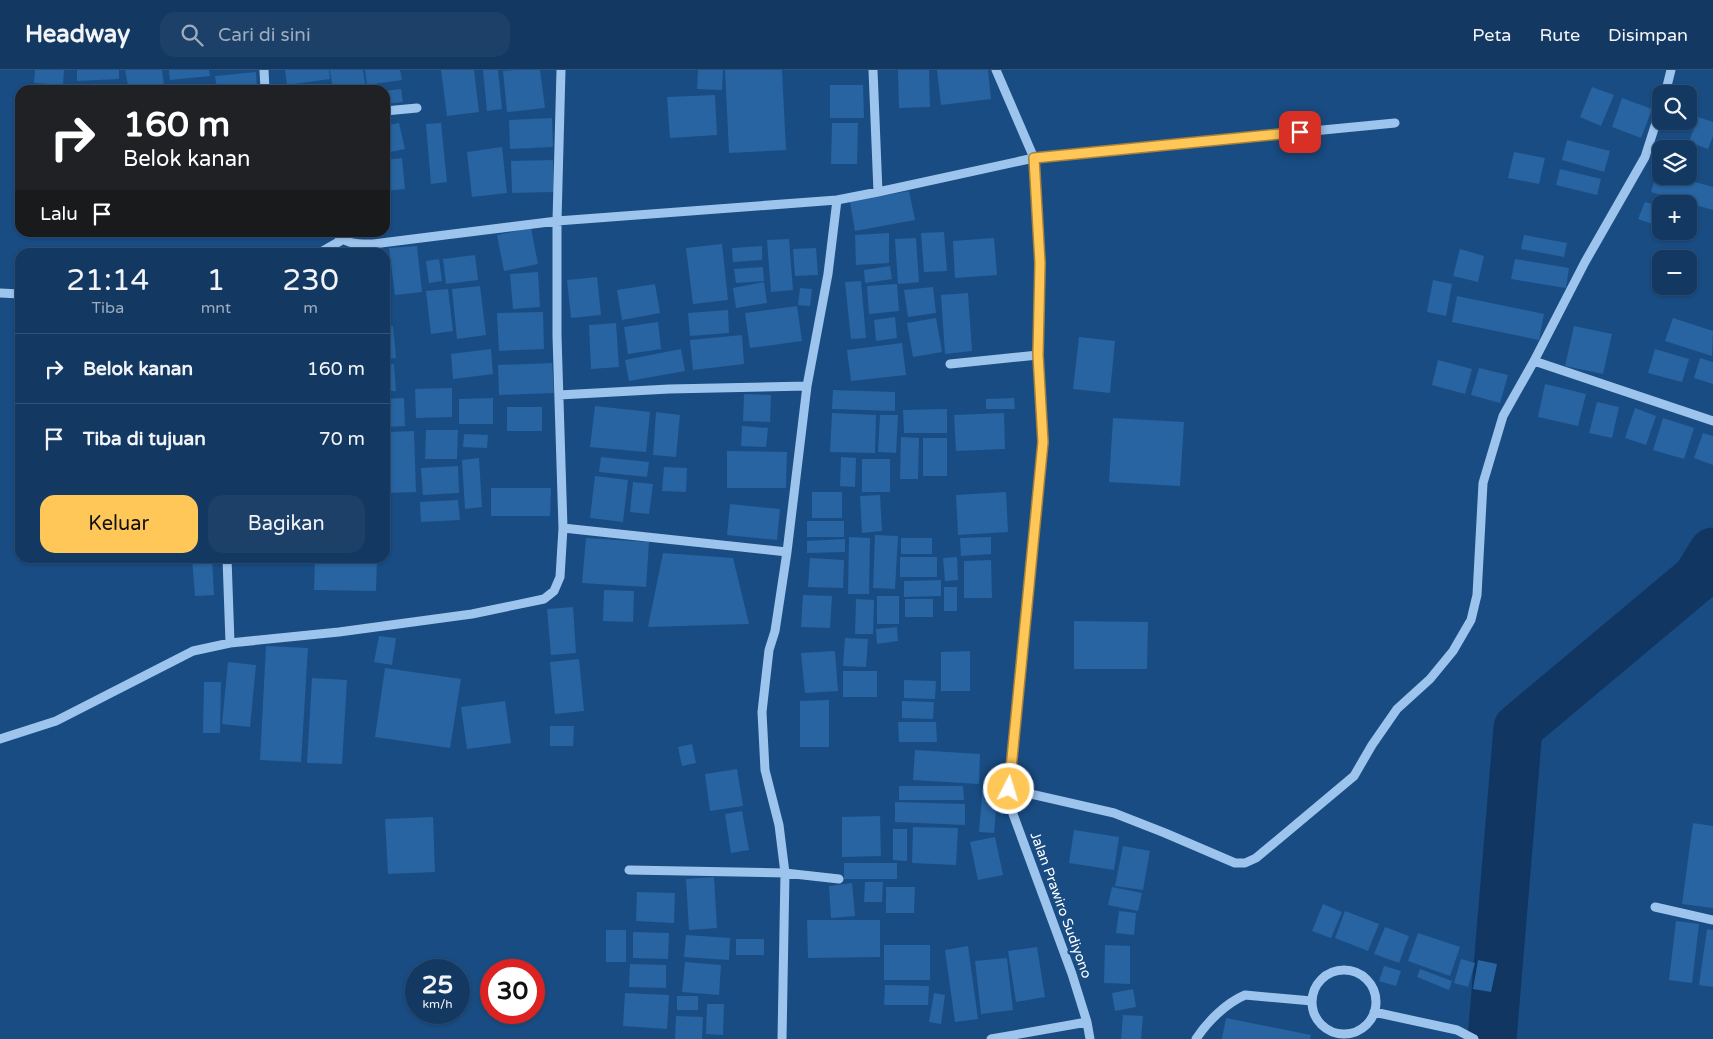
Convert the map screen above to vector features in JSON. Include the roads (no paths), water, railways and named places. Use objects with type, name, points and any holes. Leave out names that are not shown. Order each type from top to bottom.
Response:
[{"type":"street","points":[[264,70],[265,85]]},
{"type":"street","points":[[0,739],[56,721],[193,651],[230,644],[339,632],[472,614],[544,599],[554,591],[560,577],[563,528],[557,336],[557,221],[562,70]]},
{"type":"street","points":[[873,70],[878,192]]},
{"type":"street","name":"Jalan Prawiro Sudiyono","points":[[996,70],[1034,158],[1040,263],[1038,355],[1043,442],[1009,789],[1013,814],[1072,974],[1087,1022],[1090,1039]]},
{"type":"street","points":[[1667,85],[1671,70]]},
{"type":"street","points":[[390,111],[416,108]]},
{"type":"street","points":[[339,237],[342,240],[356,244],[373,244],[557,221],[837,200],[1034,158],[1395,123]]},
{"type":"street","points":[[1009,789],[1114,813],[1235,863],[1245,863],[1256,858],[1354,776],[1372,745],[1397,709],[1430,680],[1458,643],[1471,620],[1477,594],[1483,483],[1503,416],[1581,270],[1645,157],[1654,130]]},
{"type":"street","points":[[782,1039],[785,873],[779,825],[765,770],[762,712],[770,650],[787,552],[807,386],[828,274],[837,200]]},
{"type":"street","points":[[328,248],[342,240]]},
{"type":"street","points":[[0,293],[15,294]]},
{"type":"street","points":[[950,364],[1038,355]]},
{"type":"street","points":[[1534,361],[1713,420]]},
{"type":"street","points":[[560,395],[669,389],[807,386]]},
{"type":"street","points":[[563,528],[787,552]]},
{"type":"street","points":[[227,563],[230,644]]},
{"type":"street","points":[[629,870],[785,873],[839,880]]},
{"type":"street","points":[[1656,908],[1713,920]]},
{"type":"street","points":[[1341,970],[1350,971],[1366,979],[1372,986],[1376,1004],[1370,1021],[1356,1032],[1337,1036],[1322,1026],[1316,1018],[1312,1001],[1314,992],[1324,977],[1341,970]]},
{"type":"street","points":[[1196,1039],[1212,1019],[1238,998],[1245,995],[1312,1001]]},
{"type":"street","points":[[1374,1012],[1457,1030],[1474,1039]]},
{"type":"street","points":[[991,1039],[1087,1022]]},
{"type":"waterway","points":[[1492,1039],[1518,728],[1697,578],[1713,552]]}]
